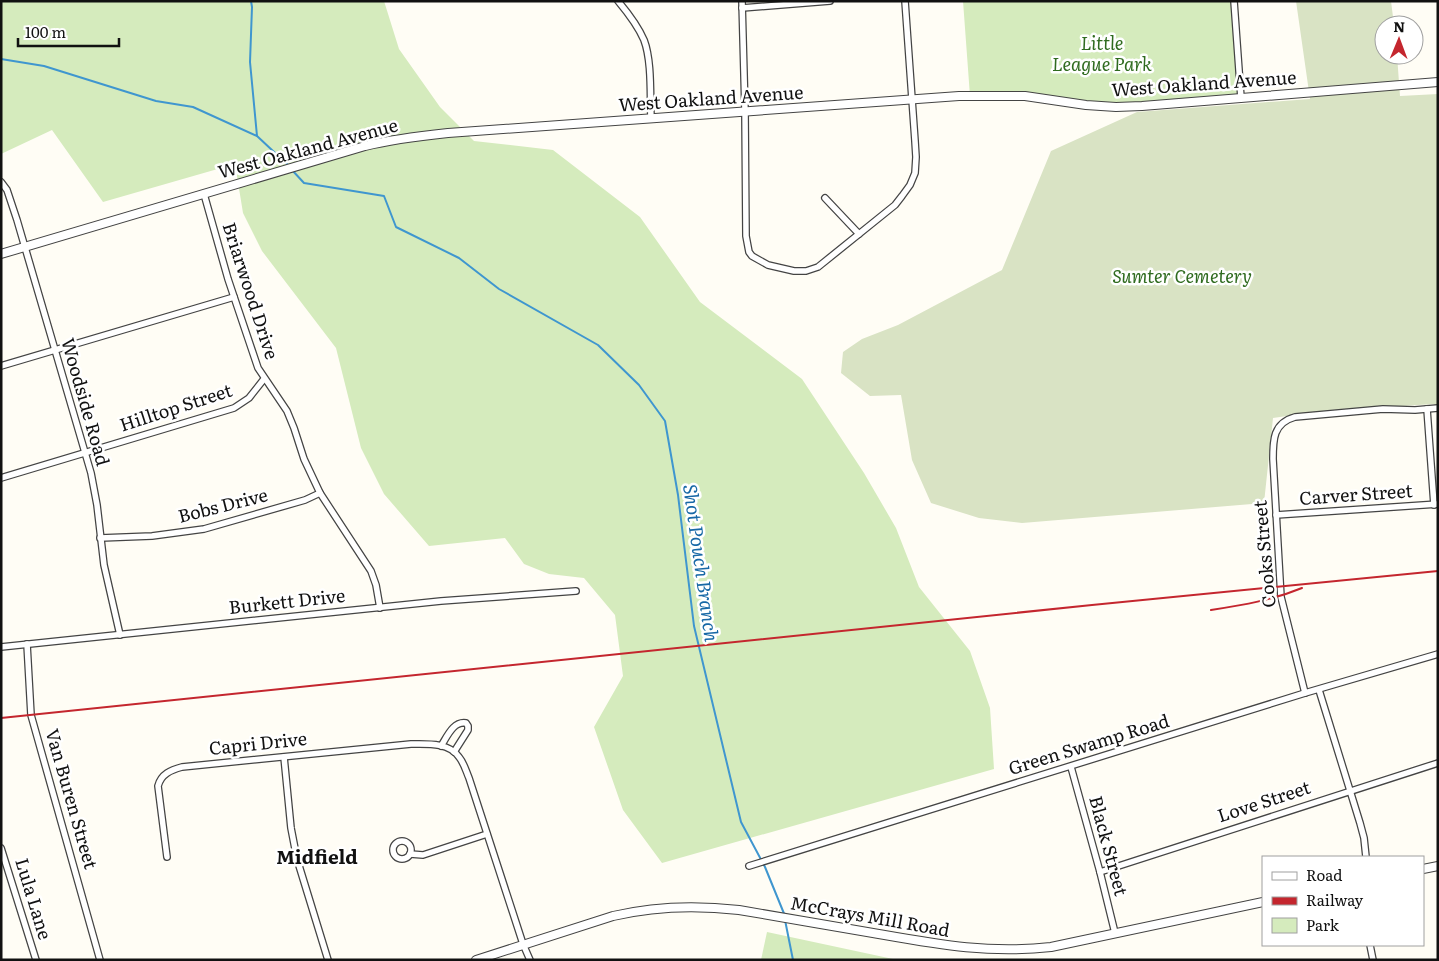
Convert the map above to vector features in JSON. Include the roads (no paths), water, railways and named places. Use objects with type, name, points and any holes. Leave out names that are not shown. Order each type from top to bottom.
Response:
[{"type":"street","points":[[618,1],[637,26],[644,40],[647,54],[651,118]]},
{"type":"street","points":[[830,1],[742,4],[746,236],[749,252],[752,256],[768,265],[794,271],[806,271],[821,265],[895,205],[907,189],[915,173],[916,157],[905,1]]},
{"type":"street","points":[[1234,1],[1241,98]]},
{"type":"street","name":"West Oakland Avenue","points":[[1,254],[302,164],[381,142],[420,136],[959,96],[1025,96],[1086,105],[1116,107],[1438,82]]},
{"type":"street","name":"Woodside Road","points":[[1,182],[11,199],[91,473],[106,575],[120,635]]},
{"type":"street","name":"Briarwood Drive","points":[[204,194],[254,359],[264,379],[290,419],[304,459],[320,493],[371,571],[376,585],[380,608]]},
{"type":"street","points":[[825,198],[859,234]]},
{"type":"street","points":[[1,366],[234,297]]},
{"type":"street","name":"Hilltop Street","points":[[1,478],[234,408],[249,398],[264,379]]},
{"type":"street","points":[[1436,505],[1427,409],[1438,408]]},
{"type":"street","name":"Cooks Street","points":[[1305,693],[1281,597],[1273,448],[1277,429],[1285,420],[1295,417],[1383,409],[1427,409]]},
{"type":"street","name":"Bobs Drive","points":[[100,538],[152,536],[204,529],[305,500],[320,493]]},
{"type":"street","name":"Carver Street","points":[[1276,515],[1436,505]]},
{"type":"street","name":"Burkett Drive","points":[[1,648],[441,601],[576,591]]},
{"type":"street","name":"Van Buren Street","points":[[27,644],[31,714],[100,960]]},
{"type":"street","name":"Green Swamp Road","points":[[749,866],[1305,693],[1438,654]]},
{"type":"street","points":[[1319,690],[1360,823],[1366,856]]},
{"type":"street","points":[[441,746],[456,725],[460,722],[466,723],[468,730],[454,752],[461,760],[469,778],[523,944],[530,960]]},
{"type":"street","name":"Capri Drive","points":[[167,856],[158,786],[160,780],[167,772],[182,767],[411,744],[441,746],[454,752]]},
{"type":"street","points":[[284,757],[291,828],[297,859],[328,960]]},
{"type":"street","name":"Love Street","points":[[1100,872],[1438,763]]},
{"type":"street","name":"Black Street","points":[[1071,767],[1116,933]]},
{"type":"street","points":[[410,854],[423,855],[487,834]]},
{"type":"street","name":"Lula Lane","points":[[1,848],[36,960]]},
{"type":"street","points":[[1424,869],[1438,866]]},
{"type":"street","name":"McCrays Mill Road","points":[[476,960],[613,916],[668,907],[715,908],[762,914],[942,945],[981,949],[1024,950],[1051,947],[1262,902]]},
{"type":"street","points":[[1370,946],[1373,960]]},
{"type":"waterway","name":"Shot Pouch Branch","points":[[251,1],[250,62],[257,136]]},
{"type":"waterway","points":[[1,59],[44,66],[156,101],[193,107],[257,136],[289,166]]},
{"type":"waterway","name":"Shot Pouch Branch","points":[[292,170],[304,183],[384,196],[396,227],[459,258],[499,289],[598,345],[639,385],[665,421],[678,495],[694,626],[741,822],[765,867],[785,916]]},
{"type":"waterway","name":"Shot Pouch Branch","points":[[785,920],[793,960]]},
{"type":"railway","points":[[1,718],[1438,571]]},
{"type":"railway","points":[[1211,610],[1269,599],[1302,588]]},
{"type":"district","name":"Midfield","points":[[317,857]]},
{"type":"park label","name":"Little League Park","points":[[1102,54]]},
{"type":"park label","name":"Sumter Cemetery","points":[[1182,277]]}]
